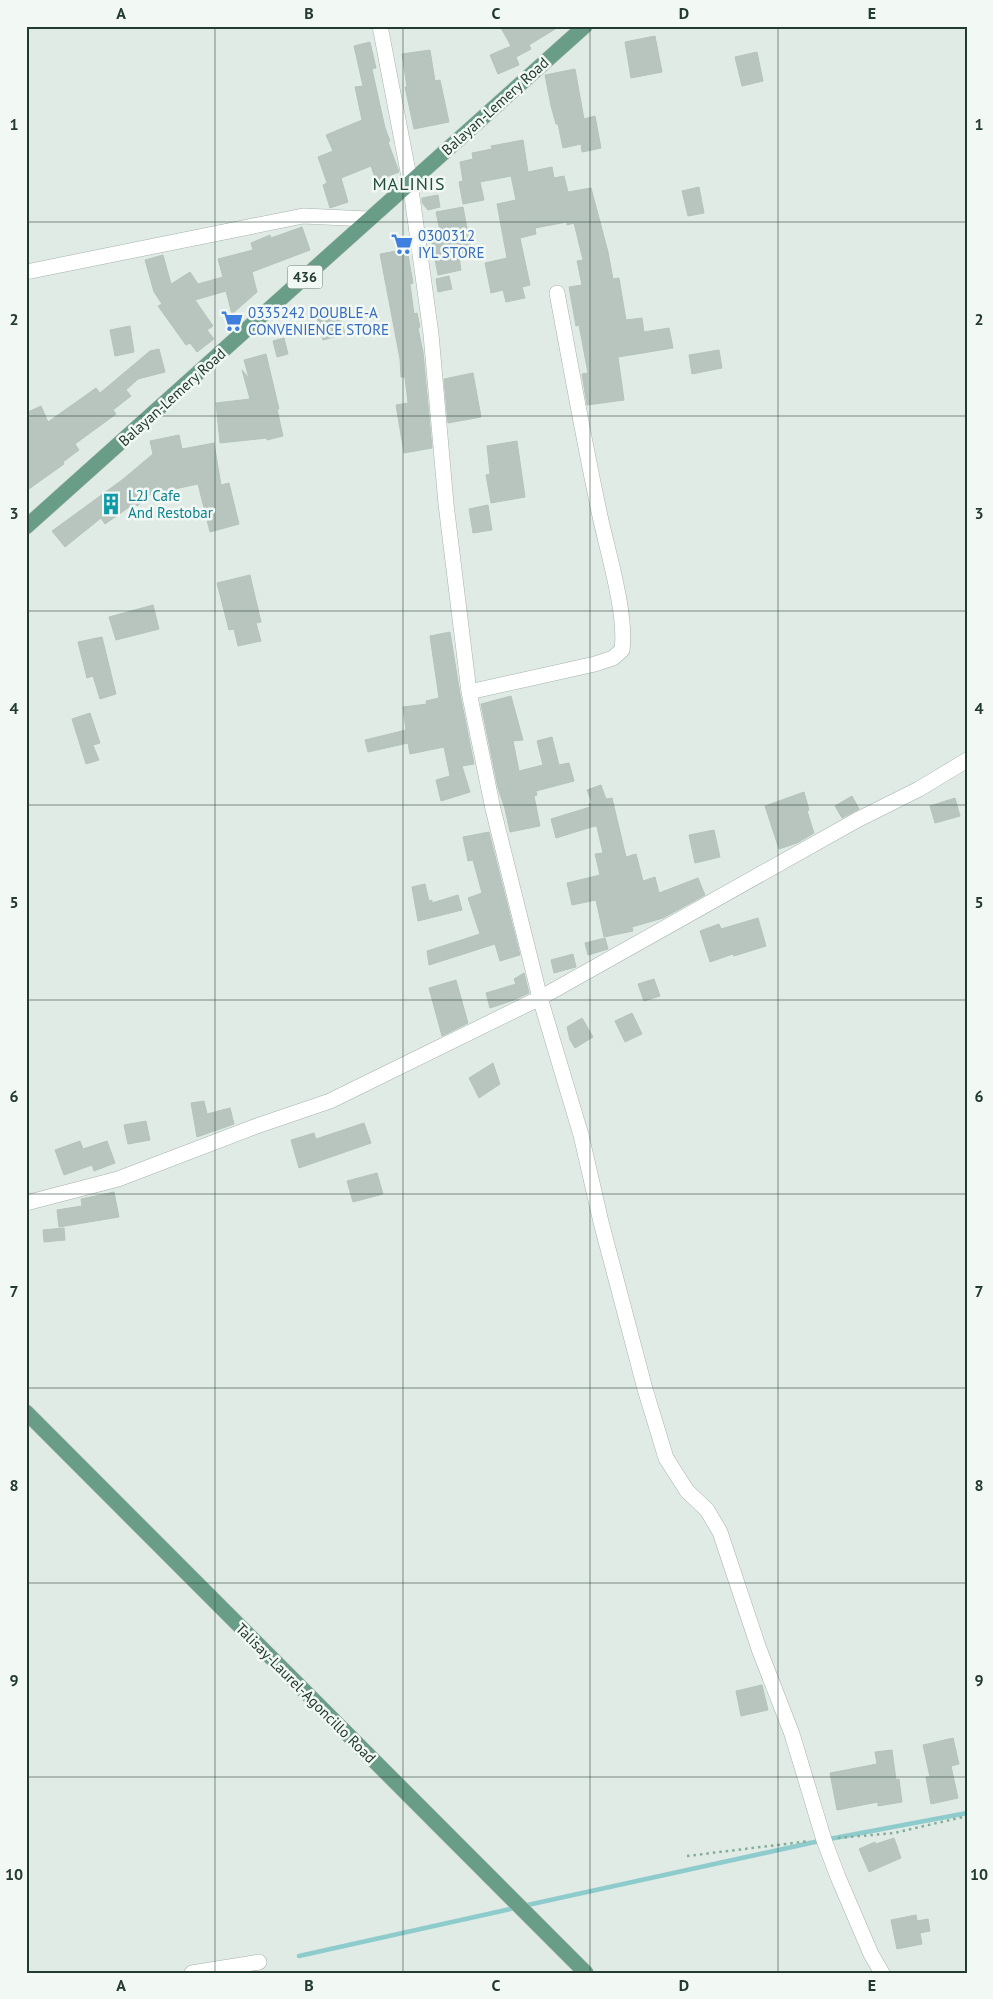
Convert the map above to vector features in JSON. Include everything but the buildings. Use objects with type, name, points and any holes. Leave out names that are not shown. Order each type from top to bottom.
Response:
[{"type":"main road","name":"Balayan-Lemery Road","points":[[26,527],[585,26]]},
{"type":"main road","name":"Talisay-Laurel-Agoncillo Road","points":[[26,1412],[586,1973]]},
{"type":"street","points":[[380,26],[410,182],[431,334],[446,504],[469,692],[493,809],[540,998],[581,1135],[601,1222],[666,1458],[687,1492],[707,1510],[720,1532],[759,1649],[792,1734],[835,1870],[871,1954],[882,1973]]},
{"type":"street","points":[[26,272],[303,216],[370,219]]},
{"type":"street","points":[[469,692],[595,664],[612,658],[622,650],[624,636],[584,442],[557,292]]},
{"type":"street","points":[[26,1203],[118,1179],[254,1127],[330,1101],[540,998],[857,820],[919,789],[967,760]]},
{"type":"street","points":[[192,1973],[259,1962]]},
{"type":"waterway","points":[[523,1906],[824,1840],[967,1813]]},
{"type":"waterway","points":[[299,1956],[515,1908]]},
{"type":"place","name":"0300312 IYL STORE","points":[[402,244]]},
{"type":"place","name":"0335242 DOUBLE-A CONVENIENCE STORE","points":[[232,321]]},
{"type":"place","name":"L2J Cafe And Restobar","points":[[111,504]]},
{"type":"district","name":"MALINIS","points":[[409,183]]}]
